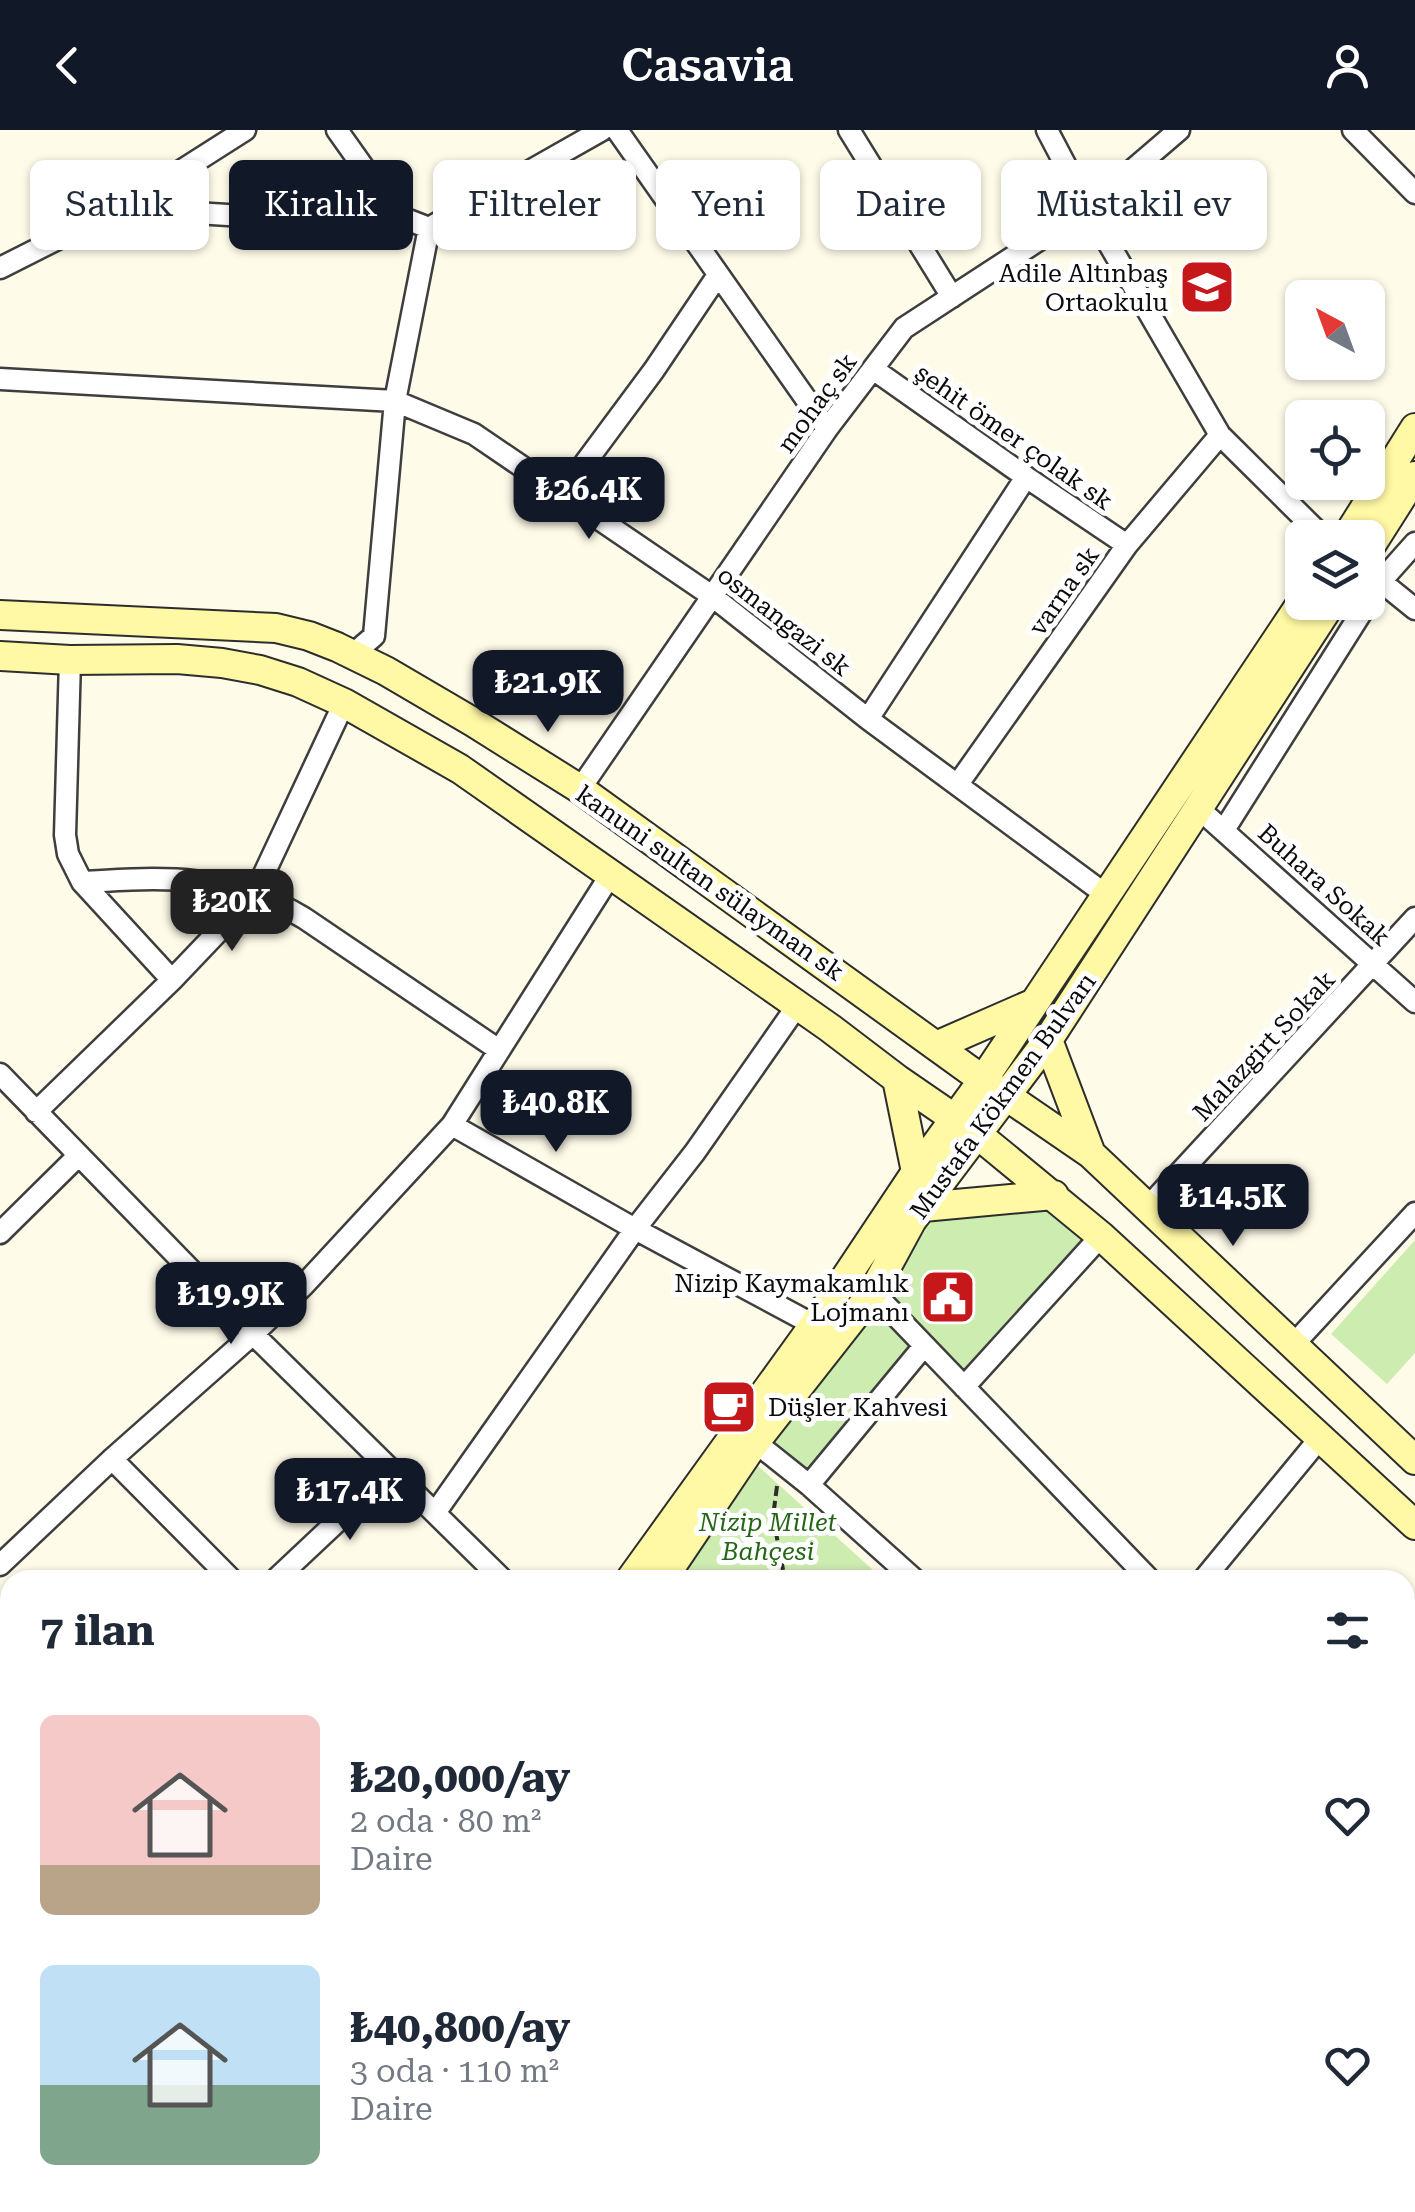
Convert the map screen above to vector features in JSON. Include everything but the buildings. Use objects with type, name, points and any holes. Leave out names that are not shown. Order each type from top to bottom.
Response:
[{"type":"main road","points":[[1357,520],[1415,428]]},
{"type":"main road","points":[[1385,523],[1415,476]]},
{"type":"main road","name":"kanuni sultan sülayman sk","points":[[0,615],[276,628],[308,636],[386,671],[473,722],[580,789],[1091,1154],[1415,1460]]},
{"type":"main road","points":[[994,1087],[1033,1004],[1290,620]]},
{"type":"main road","name":"Mustafa Kökmen Bulvarı","points":[[669,1570],[755,1442],[873,1292],[965,1126],[994,1087],[1048,1040],[1320,620]]},
{"type":"main road","points":[[0,656],[177,659],[260,670],[344,703],[460,769],[830,1028],[1054,1196],[1415,1525]]},
{"type":"main road","points":[[936,1046],[1033,1004]]},
{"type":"main road","points":[[1048,1040],[1091,1154]]},
{"type":"main road","points":[[897,1080],[916,1172]]},
{"type":"main road","name":"Mustafa Kökmen Bulvarı","points":[[637,1570],[814,1325],[916,1172],[965,1126]]},
{"type":"main road","points":[[923,1207],[1054,1196]]},
{"type":"street","points":[[198,160],[246,130]]},
{"type":"street","points":[[336,130],[358,160]]},
{"type":"street","points":[[352,655],[374,636],[395,401],[430,228],[602,130]]},
{"type":"street","points":[[617,130],[827,429]]},
{"type":"street","points":[[849,130],[952,297]]},
{"type":"street","points":[[1047,130],[1063,160]]},
{"type":"street","name":"mohaç sk","points":[[1145,160],[1180,130]]},
{"type":"street","points":[[1352,130],[1415,193]]},
{"type":"street","points":[[413,222],[430,228]]},
{"type":"street","points":[[0,268],[36,250]]},
{"type":"street","name":"mohaç sk","points":[[580,789],[827,429],[904,328],[1024,250]]},
{"type":"street","points":[[1112,250],[1220,435],[1306,520]]},
{"type":"street","points":[[562,494],[718,275]]},
{"type":"street","name":"şehit ömer çolak sk","points":[[873,368],[1127,545]]},
{"type":"street","name":"osmangazi sk","points":[[0,379],[395,401],[474,434],[712,596],[868,719],[1105,894]]},
{"type":"street","name":"varna sk","points":[[958,784],[1127,545],[1220,435]]},
{"type":"street","points":[[868,719],[1026,478]]},
{"type":"street","points":[[1385,567],[1415,543]]},
{"type":"street","points":[[1385,585],[1415,609]]},
{"type":"street","points":[[1224,830],[1348,620]]},
{"type":"street","points":[[70,660],[64,835],[68,854],[82,882],[172,980]]},
{"type":"street","points":[[36,1112],[255,893],[344,703]]},
{"type":"street","name":"Buhara Sokak","points":[[1198,808],[1415,1002]]},
{"type":"street","points":[[0,1565],[304,1285],[452,1125],[611,874]]},
{"type":"street","points":[[82,882],[190,880],[255,893],[304,918],[499,1050]]},
{"type":"street","name":"Malazgirt Sokak","points":[[1148,1208],[1415,918]]},
{"type":"street","points":[[435,1513],[797,1006]]},
{"type":"street","points":[[0,1074],[253,1334],[492,1570]]},
{"type":"street","points":[[452,1125],[635,1230],[814,1325]]},
{"type":"street","points":[[0,1233],[79,1155]]},
{"type":"street","points":[[1293,1345],[1415,1213]]},
{"type":"street","points":[[964,1387],[1101,1236]]},
{"type":"street","points":[[873,1292],[1140,1570]]},
{"type":"street","points":[[809,1485],[924,1346]]},
{"type":"street","points":[[1211,1570],[1320,1438]]},
{"type":"street","points":[[755,1442],[905,1570]]},
{"type":"street","points":[[112,1459],[222,1570]]},
{"type":"street","points":[[286,1570],[391,1471]]},
{"type":"path","points":[[781,1462],[772,1517],[784,1570]]},
{"type":"green space","points":[[1054,1195],[1101,1236],[964,1387],[925,1346],[809,1485],[755,1442],[912,1220]]},
{"type":"green space","points":[[1415,1240],[1415,1353],[1387,1384],[1331,1334]]},
{"type":"green space","name":"Nizip Millet Bahçesi","points":[[758,1466],[873,1570],[686,1570]]},
{"type":"place","name":"Adile Altınbaş Ortaokulu","points":[[1207,287]]},
{"type":"place","name":"Nizip Kaymakamlık Lojmanı","points":[[948,1297]]},
{"type":"place","name":"Düşler Kahvesi","points":[[729,1407]]}]
